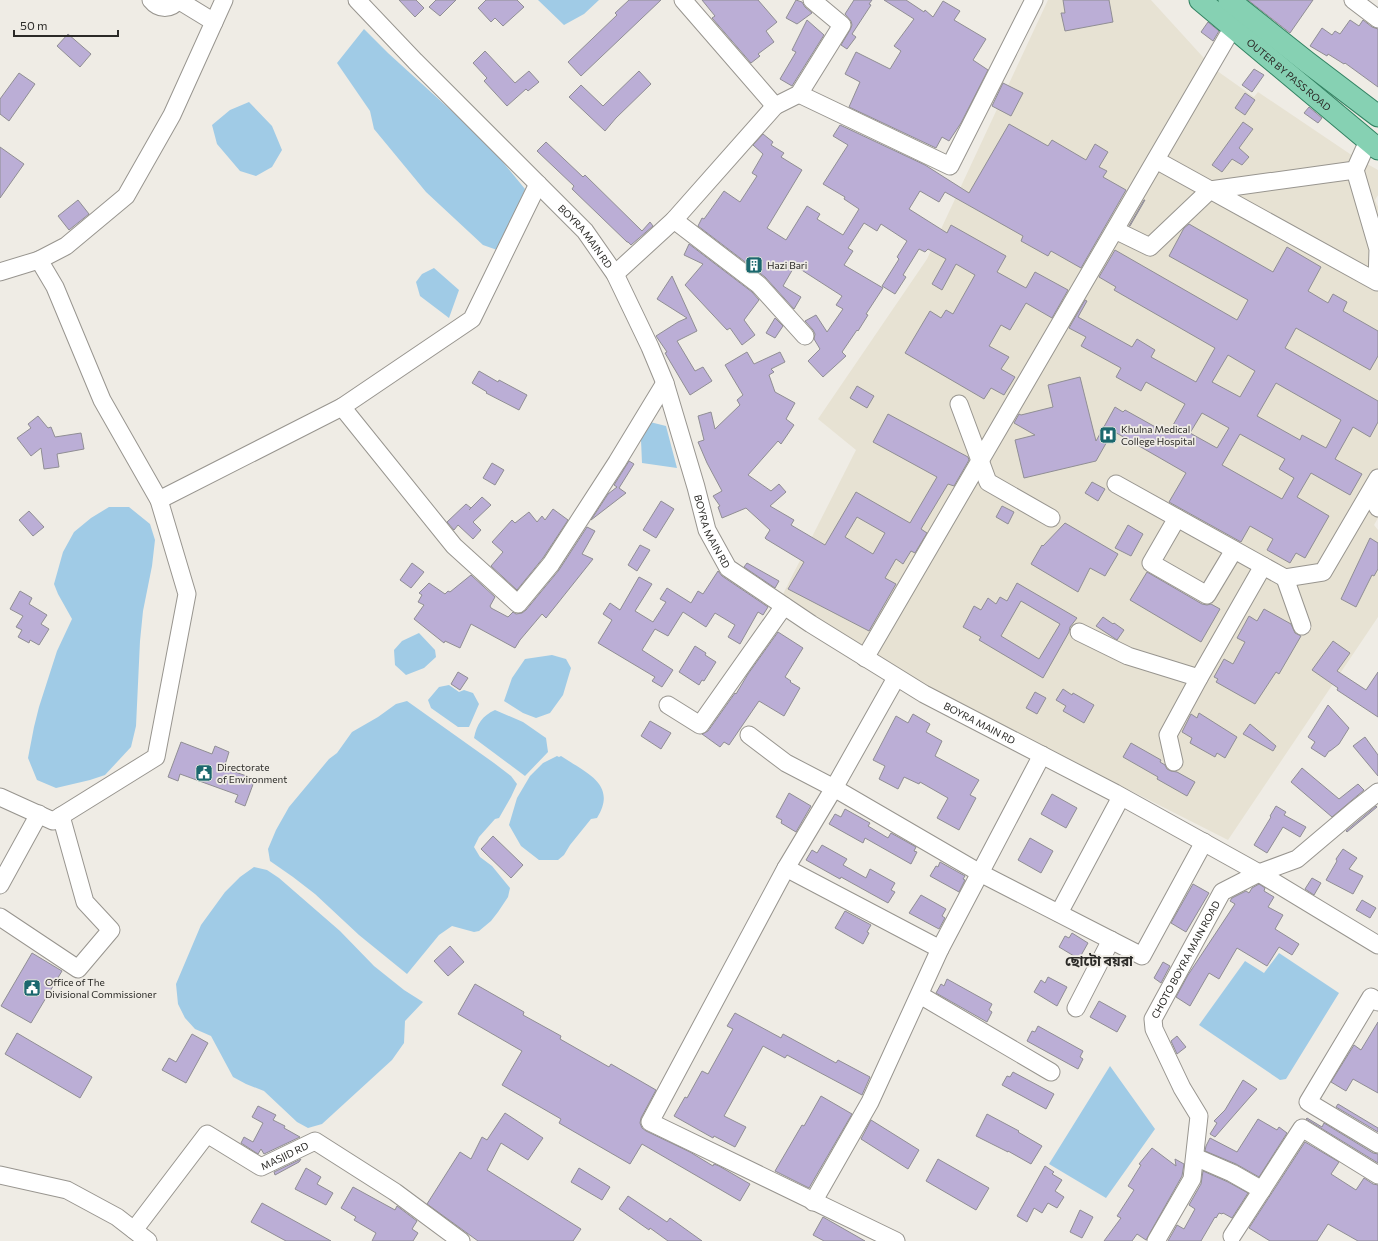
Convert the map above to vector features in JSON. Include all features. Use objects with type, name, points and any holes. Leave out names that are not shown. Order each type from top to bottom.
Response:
[{"type":"main road","name":"OUTER BY PASS ROAD","points":[[1200,0],[1373,145]]},
{"type":"main road","name":"OUTER BY PASS ROAD","points":[[1229,0],[1378,116]]},
{"type":"street","points":[[151,0],[155,5],[165,8],[175,4],[178,0],[214,22]]},
{"type":"street","points":[[0,272],[39,260],[66,246],[126,196],[172,115],[224,0]]},
{"type":"street","name":"BOYRA MAIN RD","points":[[357,0],[585,231],[614,274],[650,347],[665,383],[696,487],[707,530],[728,568],[896,678],[1121,796],[1259,873],[1378,945]]},
{"type":"street","points":[[683,0],[775,106]]},
{"type":"street","points":[[614,274],[674,220],[775,106],[799,94],[842,25],[812,0]]},
{"type":"street","points":[[799,94],[950,166],[1034,0]]},
{"type":"street","points":[[1353,0],[1378,19]]},
{"type":"street","points":[[865,658],[1233,27]]},
{"type":"street","points":[[1115,230],[1150,247],[1210,190],[1355,170],[1373,145]]},
{"type":"street","points":[[1156,160],[1377,282],[1378,249],[1355,170]]},
{"type":"street","points":[[159,500],[342,407],[472,319],[538,184]]},
{"type":"street","points":[[674,220],[759,285],[805,336]]},
{"type":"street","points":[[0,797],[53,821],[156,757],[187,594],[159,500],[102,400],[54,287],[39,260]]},
{"type":"street","points":[[342,407],[454,546],[518,604],[551,564],[617,462],[665,383]]},
{"type":"street","points":[[959,404],[988,482],[1051,518]]},
{"type":"street","points":[[1116,484],[1285,578],[1323,572],[1378,478]]},
{"type":"street","points":[[1378,495],[1374,500],[1378,508]]},
{"type":"street","points":[[1177,518],[1151,563],[1207,596],[1234,550]]},
{"type":"street","points":[[1174,762],[1168,735],[1263,566]]},
{"type":"street","points":[[1285,578],[1302,626]]},
{"type":"street","points":[[668,706],[700,725],[784,606]]},
{"type":"street","points":[[1079,632],[1128,656],[1199,678]]},
{"type":"street","points":[[896,678],[834,788],[786,868],[650,1122],[896,1241]]},
{"type":"street","points":[[749,735],[786,763],[834,788],[980,873],[1142,956],[1204,842]]},
{"type":"street","points":[[813,1202],[870,1102],[940,949],[1042,755]]},
{"type":"street","name":"CHOTO BOYRA MAIN ROAD","points":[[1156,1241],[1192,1179],[1199,1116],[1182,1088],[1154,1029],[1153,1019],[1222,892],[1259,873],[1297,859],[1378,792]]},
{"type":"street","points":[[1058,913],[1121,796]]},
{"type":"street","points":[[0,885],[39,814]]},
{"type":"street","points":[[0,917],[78,969],[111,930],[85,902],[61,816]]},
{"type":"street","points":[[786,868],[940,949]]},
{"type":"street","points":[[1076,1008],[1112,940]]},
{"type":"street","points":[[920,995],[1051,1072]]},
{"type":"street","points":[[1378,1002],[1371,997],[1308,1102],[1378,1144]]},
{"type":"street","points":[[1232,1236],[1302,1128],[1378,1175]]},
{"type":"street","name":"MASJID RD","points":[[134,1230],[207,1134],[261,1167],[315,1141],[396,1192],[461,1241]]},
{"type":"street","points":[[1194,1158],[1232,1173],[1262,1190]]},
{"type":"street","points":[[0,1175],[67,1190],[117,1216],[148,1241]]},
{"type":"shaded area","name":"Khulna Medical College Hospital","points":[[1048,0],[1151,0],[1213,68],[1254,97],[1258,92],[1353,156],[1378,170],[1378,195],[1375,200],[1378,207],[1378,518],[1374,525],[1378,530],[1378,617],[1228,840],[936,692],[781,598],[856,450],[818,419],[927,259]]},
{"type":"water","points":[[538,0],[599,0],[584,14],[564,25]]},
{"type":"water","points":[[364,29],[388,53],[488,144],[525,189],[500,251],[483,245],[426,192],[374,129],[370,111],[337,63]]},
{"type":"water","points":[[249,102],[272,126],[282,150],[272,167],[256,176],[240,171],[217,144],[212,125],[230,110]]},
{"type":"water","points":[[434,268],[459,290],[449,318],[420,296],[416,282],[422,274]]},
{"type":"water","points":[[650,422],[666,426],[677,468],[642,463],[641,440]]},
{"type":"water","points":[[109,507],[129,507],[150,524],[155,540],[152,566],[143,611],[136,726],[131,747],[105,775],[56,788],[37,780],[28,758],[39,707],[57,651],[72,619],[54,584],[63,552],[74,532],[91,518]]},
{"type":"water","points":[[419,633],[435,650],[436,657],[424,668],[406,675],[395,665],[394,650],[402,641]]},
{"type":"water","points":[[552,655],[566,659],[571,668],[563,695],[550,713],[536,718],[523,713],[504,701],[512,678],[525,659]]},
{"type":"water","points":[[449,685],[459,692],[464,690],[473,693],[479,704],[469,727],[458,727],[431,708],[428,700],[439,687]]},
{"type":"water","points":[[407,701],[494,763],[511,776],[517,784],[499,818],[495,819],[479,837],[474,847],[480,857],[492,866],[510,888],[508,897],[491,921],[479,931],[474,932],[452,926],[439,935],[407,974],[359,935],[315,894],[270,861],[268,849],[276,830],[289,807],[329,759],[337,753],[352,732],[378,717],[396,704]]},
{"type":"water","points":[[495,710],[523,722],[546,738],[548,752],[525,776],[474,738],[483,718]]},
{"type":"water","points":[[557,756],[561,756],[589,774],[596,781],[604,796],[603,806],[597,818],[591,819],[570,845],[564,855],[558,860],[539,860],[521,846],[509,825],[517,798],[530,776],[543,763]]},
{"type":"water","points":[[254,867],[267,870],[279,878],[340,931],[374,966],[404,990],[423,1002],[405,1021],[404,1043],[392,1060],[322,1124],[308,1128],[297,1122],[264,1091],[233,1077],[211,1036],[195,1029],[185,1018],[178,1004],[176,984],[201,925],[225,892],[240,877]]},
{"type":"water","points":[[1279,953],[1339,993],[1286,1079],[1280,1080],[1199,1025],[1245,961],[1264,973]]},
{"type":"water","points":[[1110,1066],[1155,1129],[1106,1198],[1049,1164]]},
{"type":"building","points":[[399,0],[416,0],[424,8],[415,17]]},
{"type":"building","points":[[436,0],[456,0],[440,16],[429,7]]},
{"type":"building","points":[[486,0],[517,0],[524,7],[503,26],[495,18],[491,22],[478,8]]},
{"type":"building","points":[[629,0],[661,0],[581,76],[568,62],[617,15],[615,13]]},
{"type":"building","points":[[702,0],[758,0],[777,22],[766,31],[774,42],[758,54],[760,56],[751,63],[712,18],[715,16]]},
{"type":"building","points":[[796,0],[802,2],[812,13],[797,24],[786,18]]},
{"type":"building","points":[[854,0],[872,0],[869,4],[871,5],[852,34],[856,37],[847,49],[841,45],[852,25],[851,21],[845,14]]},
{"type":"building","points":[[884,0],[906,0],[924,12],[925,10],[933,17],[943,1],[960,11],[954,20],[986,39],[973,60],[988,70],[961,123],[949,141],[942,137],[936,148],[849,107],[860,82],[845,74],[856,52],[890,69],[901,51],[894,46],[914,19]]},
{"type":"building","points":[[1063,0],[1109,0],[1113,22],[1065,31],[1061,13],[1065,13]]},
{"type":"building","points":[[1248,0],[1313,0],[1290,33]]},
{"type":"building","points":[[807,20],[824,35],[792,86],[780,79],[796,52],[792,50]]},
{"type":"building","points":[[1350,20],[1359,26],[1363,20],[1372,27],[1378,29],[1378,87],[1345,63],[1344,64],[1328,54],[1327,56],[1310,46],[1322,28],[1332,35],[1335,31],[1340,34]]},
{"type":"building","points":[[1208,22],[1219,31],[1213,41],[1201,32]]},
{"type":"building","points":[[68,34],[91,54],[80,67],[57,46]]},
{"type":"building","points":[[485,51],[515,83],[529,71],[539,82],[528,91],[526,89],[507,106],[484,81],[487,78],[473,63]]},
{"type":"building","points":[[1254,69],[1264,75],[1252,92],[1242,85]]},
{"type":"building","points":[[639,71],[651,84],[616,118],[605,131],[569,97],[581,85],[603,106]]},
{"type":"building","points":[[19,73],[35,84],[9,121],[0,114],[0,99]]},
{"type":"building","points":[[1003,83],[1023,93],[1011,116],[992,106]]},
{"type":"building","points":[[1245,93],[1255,100],[1245,115],[1235,108]]},
{"type":"building","points":[[1309,107],[1322,118],[1318,123],[1304,113]]},
{"type":"building","points":[[1243,122],[1253,129],[1239,148],[1249,157],[1242,165],[1232,159],[1222,172],[1212,165]]},
{"type":"building","points":[[1009,124],[1048,146],[1052,140],[1086,160],[1095,144],[1108,152],[1099,167],[1107,171],[1103,177],[1126,190],[1081,268],[1051,251],[1048,256],[1021,241],[1023,236],[945,192],[939,202],[920,191],[909,209],[947,233],[951,225],[1006,256],[997,272],[1026,288],[1035,272],[1068,290],[1052,318],[1026,303],[1010,330],[1001,325],[989,346],[1009,357],[1001,369],[1015,377],[1004,395],[991,388],[984,399],[905,353],[930,311],[941,318],[946,310],[953,314],[975,275],[956,264],[942,290],[932,284],[946,259],[928,249],[925,252],[919,249],[903,275],[906,277],[895,294],[882,286],[899,259],[897,257],[907,241],[881,224],[877,231],[864,223],[848,248],[853,251],[844,265],[883,288],[866,314],[868,315],[858,331],[857,330],[842,352],[846,356],[823,377],[808,361],[820,349],[814,339],[815,334],[813,330],[805,321],[816,315],[827,332],[843,309],[836,305],[842,296],[797,267],[794,267],[783,286],[801,297],[794,309],[765,277],[698,226],[702,218],[704,219],[724,191],[740,202],[757,176],[752,173],[763,154],[753,145],[763,134],[773,142],[771,145],[784,153],[781,157],[802,170],[767,228],[786,240],[807,206],[820,214],[817,219],[843,235],[859,209],[844,199],[845,197],[823,184],[848,145],[833,136],[840,125],[925,165],[969,193]]},
{"type":"building","points":[[546,142],[583,177],[585,175],[642,231],[650,222],[653,226],[631,245],[627,242],[572,189],[574,186],[537,151]]},
{"type":"building","points":[[0,147],[24,164],[0,198]]},
{"type":"building","points":[[78,200],[89,214],[69,230],[58,216]]},
{"type":"building","points":[[1144,200],[1145,200],[1129,226]]},
{"type":"building","points":[[1189,224],[1273,272],[1287,247],[1321,267],[1308,291],[1328,303],[1333,294],[1347,302],[1343,311],[1378,331],[1378,356],[1370,370],[1296,328],[1285,348],[1378,401],[1378,422],[1370,437],[1353,427],[1335,459],[1362,474],[1350,495],[1311,473],[1297,497],[1329,516],[1305,558],[1296,553],[1290,563],[1267,550],[1273,539],[1250,526],[1241,542],[1169,502],[1186,473],[1113,431],[1096,461],[1024,478],[1015,440],[1035,435],[1014,423],[1019,414],[1021,415],[1053,407],[1048,385],[1080,377],[1096,441],[1115,407],[1123,412],[1125,410],[1168,434],[1185,404],[1146,382],[1141,391],[1116,377],[1121,368],[1081,346],[1086,337],[1069,328],[1085,300],[1087,301],[1078,317],[1132,347],[1137,339],[1155,350],[1151,357],[1196,382],[1215,348],[1114,290],[1116,287],[1099,277],[1115,250],[1237,320],[1248,300],[1169,256],[1184,228]],"holes":[[[1228,355],[1255,371],[1240,397],[1212,382]],[[1276,383],[1341,420],[1326,448],[1302,435],[1300,440],[1257,416]],[[1202,413],[1229,428],[1217,448],[1190,433]],[[1240,434],[1285,459],[1279,469],[1294,478],[1282,499],[1222,465]]]},
{"type":"building","points":[[689,244],[752,292],[759,300],[744,320],[755,335],[742,345],[730,328],[727,330],[685,285],[703,264],[684,255]]},
{"type":"building","points":[[672,276],[697,331],[677,341],[695,371],[703,367],[712,381],[690,395],[665,353],[667,352],[656,336],[687,318],[657,299]]},
{"type":"building","points":[[775,318],[783,326],[775,338],[766,333]]},
{"type":"building","points":[[747,352],[754,364],[780,352],[785,362],[771,369],[774,372],[769,375],[775,392],[795,403],[786,419],[794,425],[781,444],[778,441],[748,475],[771,491],[779,484],[786,492],[770,506],[794,520],[791,525],[825,545],[856,492],[910,523],[937,477],[873,442],[888,414],[968,457],[969,460],[954,486],[948,484],[921,529],[927,533],[915,553],[911,551],[903,564],[896,559],[885,578],[896,584],[869,631],[788,589],[804,562],[766,539],[765,538],[770,530],[746,508],[722,518],[718,507],[720,506],[713,496],[722,491],[698,442],[704,440],[698,416],[711,412],[715,429],[740,405],[737,400],[743,395],[725,365]],"holes":[[[857,517],[885,533],[873,554],[845,537]]]},
{"type":"building","points":[[479,371],[498,382],[499,380],[527,395],[519,410],[486,393],[487,392],[472,383]]},
{"type":"building","points":[[857,386],[874,396],[867,408],[850,398]]},
{"type":"building","points":[[38,416],[48,428],[51,427],[55,437],[81,433],[84,449],[57,454],[59,467],[44,469],[41,448],[31,456],[17,438],[31,428],[28,424]]},
{"type":"building","points":[[629,461],[634,464],[619,488],[626,493],[591,520],[608,494],[617,487],[614,485]]},
{"type":"building","points":[[492,463],[504,470],[495,485],[483,478]]},
{"type":"building","points":[[1092,482],[1105,489],[1098,501],[1085,493]]},
{"type":"building","points":[[482,497],[491,505],[473,522],[481,530],[473,539],[458,525],[454,530],[447,522],[466,504],[471,508]]},
{"type":"building","points":[[661,501],[674,509],[656,538],[643,530]]},
{"type":"building","points":[[1002,506],[1014,512],[1008,524],[996,517]]},
{"type":"building","points":[[553,509],[568,520],[543,558],[517,590],[491,566],[503,552],[492,542],[512,520],[515,523],[529,512],[537,522],[542,516],[545,520]]},
{"type":"building","points":[[29,511],[44,527],[33,536],[19,520]]},
{"type":"building","points":[[1065,523],[1118,554],[1105,576],[1090,568],[1078,592],[1031,564],[1042,545],[1043,546]]},
{"type":"building","points":[[1128,525],[1143,534],[1131,556],[1115,548]]},
{"type":"building","points":[[587,527],[595,531],[582,554],[593,559],[546,618],[542,614],[515,648],[471,624],[460,648],[445,641],[444,643],[414,619],[424,605],[418,602],[422,595],[419,593],[429,583],[445,594],[448,591],[450,592],[471,575],[495,597],[490,606],[491,608],[508,617],[513,612],[516,614],[522,613],[559,570]]},
{"type":"building","points":[[1370,538],[1378,543],[1378,569],[1374,576],[1372,575],[1356,607],[1341,599]]},
{"type":"building","points":[[640,545],[650,550],[637,571],[628,565]]},
{"type":"building","points":[[412,563],[424,572],[411,588],[400,580]]},
{"type":"building","points":[[747,563],[779,581],[775,588],[744,567]]},
{"type":"building","points":[[718,571],[722,576],[768,607],[763,615],[758,612],[740,644],[728,637],[735,625],[715,613],[706,627],[683,612],[668,636],[655,629],[642,650],[673,670],[662,687],[652,681],[655,677],[598,643],[612,620],[603,614],[610,603],[620,610],[639,577],[652,584],[635,611],[653,622],[666,602],[660,599],[667,588],[691,603],[698,591],[703,594]]},
{"type":"building","points":[[1147,572],[1202,604],[1211,604],[1220,609],[1201,642],[1130,600]]},
{"type":"building","points":[[1017,583],[1077,618],[1070,627],[1069,632],[1043,678],[979,640],[981,637],[963,627],[974,606],[981,610],[988,598],[996,604],[1000,597],[1007,601]],"holes":[[[1021,601],[1060,624],[1039,659],[1001,636]]]},
{"type":"building","points":[[20,591],[32,598],[29,604],[47,615],[41,624],[49,629],[39,645],[30,640],[29,643],[18,637],[22,630],[16,627],[23,616],[10,609]]},
{"type":"building","points":[[1264,609],[1291,624],[1295,633],[1301,636],[1279,674],[1276,672],[1255,704],[1216,682],[1218,679],[1214,677],[1224,659],[1233,664],[1245,642],[1237,638],[1249,616],[1257,621]]},
{"type":"building","points":[[1103,617],[1124,630],[1117,640],[1096,626]]},
{"type":"building","points":[[778,632],[803,648],[785,677],[800,688],[784,716],[759,701],[729,745],[724,742],[720,747],[702,734],[708,731],[735,693],[736,694],[748,674]]},
{"type":"building","points":[[1333,641],[1350,653],[1337,671],[1366,690],[1378,672],[1378,717],[1337,690],[1338,688],[1312,670]]},
{"type":"building","points":[[695,646],[716,662],[704,681],[702,680],[699,685],[679,672]]},
{"type":"building","points":[[458,672],[468,678],[460,690],[451,684]]},
{"type":"building","points":[[1063,689],[1072,695],[1073,693],[1094,705],[1084,723],[1063,711],[1066,706],[1056,700]]},
{"type":"building","points":[[1035,692],[1046,698],[1037,714],[1026,708]]},
{"type":"building","points":[[1328,705],[1349,728],[1339,744],[1329,751],[1325,757],[1311,748],[1315,742],[1308,737]]},
{"type":"building","points":[[1199,713],[1237,737],[1225,758],[1217,753],[1215,757],[1190,743],[1192,738],[1182,732],[1191,714],[1197,718]]},
{"type":"building","points":[[913,714],[930,724],[926,732],[942,741],[935,756],[979,780],[970,795],[976,798],[959,830],[937,818],[948,798],[920,782],[919,784],[904,777],[898,789],[879,779],[885,766],[873,760],[896,716],[908,723]]},
{"type":"building","points":[[650,721],[671,733],[661,749],[641,736]]},
{"type":"building","points":[[1250,724],[1276,746],[1273,751],[1243,734]]},
{"type":"building","points":[[1365,737],[1378,755],[1378,776],[1353,746]]},
{"type":"building","name":"Directorate of Environment","points":[[181,742],[212,754],[215,746],[229,752],[224,768],[255,779],[245,806],[235,802],[238,795],[180,774],[178,781],[168,777]]},
{"type":"building","points":[[1131,743],[1161,760],[1160,762],[1165,765],[1167,769],[1177,772],[1195,782],[1187,796],[1123,757]]},
{"type":"building","points":[[1302,768],[1339,799],[1358,784],[1364,790],[1332,817],[1291,782]]},
{"type":"building","points":[[789,793],[811,806],[796,832],[781,823],[782,820],[776,817]]},
{"type":"building","points":[[1052,794],[1077,808],[1066,828],[1041,814]]},
{"type":"building","points":[[1276,806],[1286,812],[1284,815],[1306,827],[1300,837],[1283,827],[1267,853],[1254,845]]},
{"type":"building","points":[[1376,806],[1377,807],[1347,832],[1346,831]]},
{"type":"building","points":[[845,809],[870,823],[868,826],[888,838],[891,833],[916,847],[914,851],[917,852],[911,864],[865,838],[863,843],[829,824],[835,814],[841,817]]},
{"type":"building","points":[[493,836],[523,865],[511,878],[481,849]]},
{"type":"building","points":[[1030,838],[1053,851],[1041,873],[1018,860]]},
{"type":"building","points":[[822,845],[847,859],[843,865],[866,878],[870,869],[895,883],[891,890],[895,892],[888,903],[806,860],[812,850],[817,853]]},
{"type":"building","points":[[1343,849],[1357,858],[1349,869],[1363,876],[1353,894],[1326,880],[1337,861],[1336,859]]},
{"type":"building","points":[[940,862],[965,876],[963,879],[965,880],[959,892],[930,876],[936,866],[938,867]]},
{"type":"building","points":[[1312,878],[1321,883],[1314,895],[1305,889]]},
{"type":"building","points":[[1193,884],[1209,893],[1186,932],[1171,923]]},
{"type":"building","points":[[1259,884],[1265,888],[1264,891],[1274,897],[1268,907],[1283,915],[1275,929],[1299,944],[1292,955],[1279,947],[1267,966],[1237,948],[1219,979],[1209,973],[1190,1006],[1176,997],[1188,975],[1235,904],[1230,901],[1232,898],[1246,891],[1249,893],[1252,888]]},
{"type":"building","points":[[921,895],[946,909],[942,916],[945,918],[939,929],[909,913]]},
{"type":"building","points":[[1362,900],[1376,908],[1370,918],[1356,910]]},
{"type":"building","points":[[845,911],[871,925],[867,932],[869,933],[863,944],[835,928]]},
{"type":"building","points":[[1072,933],[1088,943],[1079,959],[1059,947],[1065,936],[1069,938]]},
{"type":"building","points":[[450,946],[464,962],[448,976],[434,961]]},
{"type":"building","name":"Office of The Divisional Commissioner","points":[[32,953],[62,971],[31,1023],[1,1006]]},
{"type":"building","points":[[1163,962],[1170,966],[1161,983],[1154,978]]},
{"type":"building","points":[[1048,977],[1067,987],[1057,1006],[1034,992],[1041,980],[1045,983]]},
{"type":"building","points":[[947,979],[992,1004],[989,1010],[992,1012],[987,1022],[936,993],[941,984],[944,986]]},
{"type":"building","points":[[475,984],[524,1012],[523,1015],[561,1036],[560,1039],[609,1067],[611,1064],[656,1090],[641,1118],[640,1123],[642,1128],[690,1152],[713,1166],[714,1164],[719,1166],[750,1184],[740,1201],[642,1144],[630,1164],[559,1123],[561,1119],[502,1085],[522,1051],[458,1014]]},
{"type":"building","points":[[1099,1001],[1126,1016],[1117,1032],[1090,1017]]},
{"type":"building","points":[[735,1013],[781,1038],[783,1034],[836,1063],[838,1060],[870,1077],[862,1095],[787,1055],[785,1058],[763,1046],[724,1116],[746,1127],[735,1147],[714,1136],[713,1138],[674,1116],[685,1097],[687,1098],[702,1071],[708,1074],[733,1029],[727,1026]]},
{"type":"building","points":[[1378,1022],[1378,1093],[1353,1079],[1346,1091],[1331,1082],[1354,1045],[1361,1050]]},
{"type":"building","points":[[1038,1026],[1083,1051],[1080,1057],[1083,1059],[1078,1069],[1027,1041],[1032,1031],[1035,1032]]},
{"type":"building","points":[[17,1033],[92,1077],[80,1098],[5,1054]]},
{"type":"building","points":[[192,1034],[208,1043],[186,1083],[162,1070],[169,1058],[176,1062]]},
{"type":"building","points":[[1177,1036],[1186,1047],[1177,1054],[1171,1041]]},
{"type":"building","points":[[1013,1072],[1054,1094],[1046,1109],[1002,1085],[1007,1076],[1010,1077]]},
{"type":"building","points":[[1243,1080],[1257,1089],[1215,1137],[1210,1134],[1217,1123],[1214,1121],[1225,1110]]},
{"type":"building","points":[[821,1096],[852,1114],[809,1188],[775,1171]]},
{"type":"building","points":[[1338,1104],[1378,1128],[1378,1132],[1336,1107]]},
{"type":"building","points":[[258,1106],[276,1115],[273,1120],[285,1126],[284,1128],[300,1137],[264,1154],[261,1149],[258,1154],[241,1143],[244,1137],[253,1142],[263,1123],[252,1117]]},
{"type":"building","points":[[505,1113],[543,1138],[528,1160],[501,1143],[487,1170],[581,1229],[573,1241],[478,1241],[427,1204],[460,1152],[471,1159],[482,1137],[487,1140]]},
{"type":"building","points":[[987,1114],[1019,1131],[1018,1132],[1042,1146],[1031,1164],[976,1136]]},
{"type":"building","points":[[1307,1118],[1322,1127],[1324,1123],[1373,1153],[1378,1154],[1378,1163],[1306,1119]]},
{"type":"building","points":[[1258,1119],[1277,1130],[1279,1127],[1287,1133],[1259,1177],[1236,1164],[1205,1151],[1210,1138],[1237,1152]]},
{"type":"building","points":[[871,1120],[919,1150],[908,1169],[861,1139]]},
{"type":"building","points":[[1305,1142],[1339,1162],[1331,1174],[1356,1190],[1364,1178],[1373,1184],[1378,1185],[1378,1241],[1358,1241],[1328,1224],[1317,1241],[1270,1241],[1249,1228]]},
{"type":"building","points":[[1152,1148],[1176,1166],[1175,1159],[1184,1164],[1182,1176],[1146,1240],[1137,1234],[1132,1241],[1104,1241],[1121,1218],[1117,1216],[1134,1190],[1128,1186],[1141,1165],[1139,1164]]},
{"type":"building","points":[[301,1159],[299,1162],[275,1175],[274,1172]]},
{"type":"building","points":[[938,1159],[989,1188],[976,1210],[926,1181]]},
{"type":"building","points":[[1045,1166],[1054,1172],[1052,1174],[1062,1180],[1055,1191],[1064,1197],[1057,1208],[1048,1203],[1042,1213],[1034,1208],[1027,1222],[1017,1216]]},
{"type":"building","points":[[306,1168],[321,1177],[317,1184],[333,1193],[326,1205],[295,1189]]},
{"type":"building","points":[[579,1168],[610,1187],[602,1200],[571,1182]]},
{"type":"building","points":[[1203,1171],[1248,1193],[1232,1218],[1223,1213],[1219,1213],[1216,1218],[1215,1217],[1201,1241],[1168,1241],[1177,1225],[1184,1229],[1195,1209],[1189,1205],[1201,1184]]},
{"type":"building","points":[[353,1187],[395,1210],[397,1206],[417,1221],[412,1229],[418,1233],[413,1241],[372,1241],[376,1233],[354,1220],[356,1217],[341,1208]]},
{"type":"building","points":[[628,1196],[667,1222],[670,1218],[702,1241],[668,1241],[650,1228],[649,1230],[619,1209]]},
{"type":"building","points":[[262,1203],[331,1241],[286,1241],[251,1222]]},
{"type":"building","points":[[1080,1210],[1093,1217],[1082,1238],[1070,1232]]},
{"type":"building","points":[[823,1217],[865,1241],[824,1241],[813,1235]]},
{"type":"place","name":"Hazi Bari","points":[[754,265]]},
{"type":"place","name":"Khulna Medical College Hospital","points":[[1108,435]]},
{"type":"place","name":"Directorate of Environment","points":[[204,773]]},
{"type":"place","name":"Office of The Divisional Commissioner","points":[[32,988]]},
{"type":"district","name":"ছোটো বয়রা","points":[[1099,960]]}]
